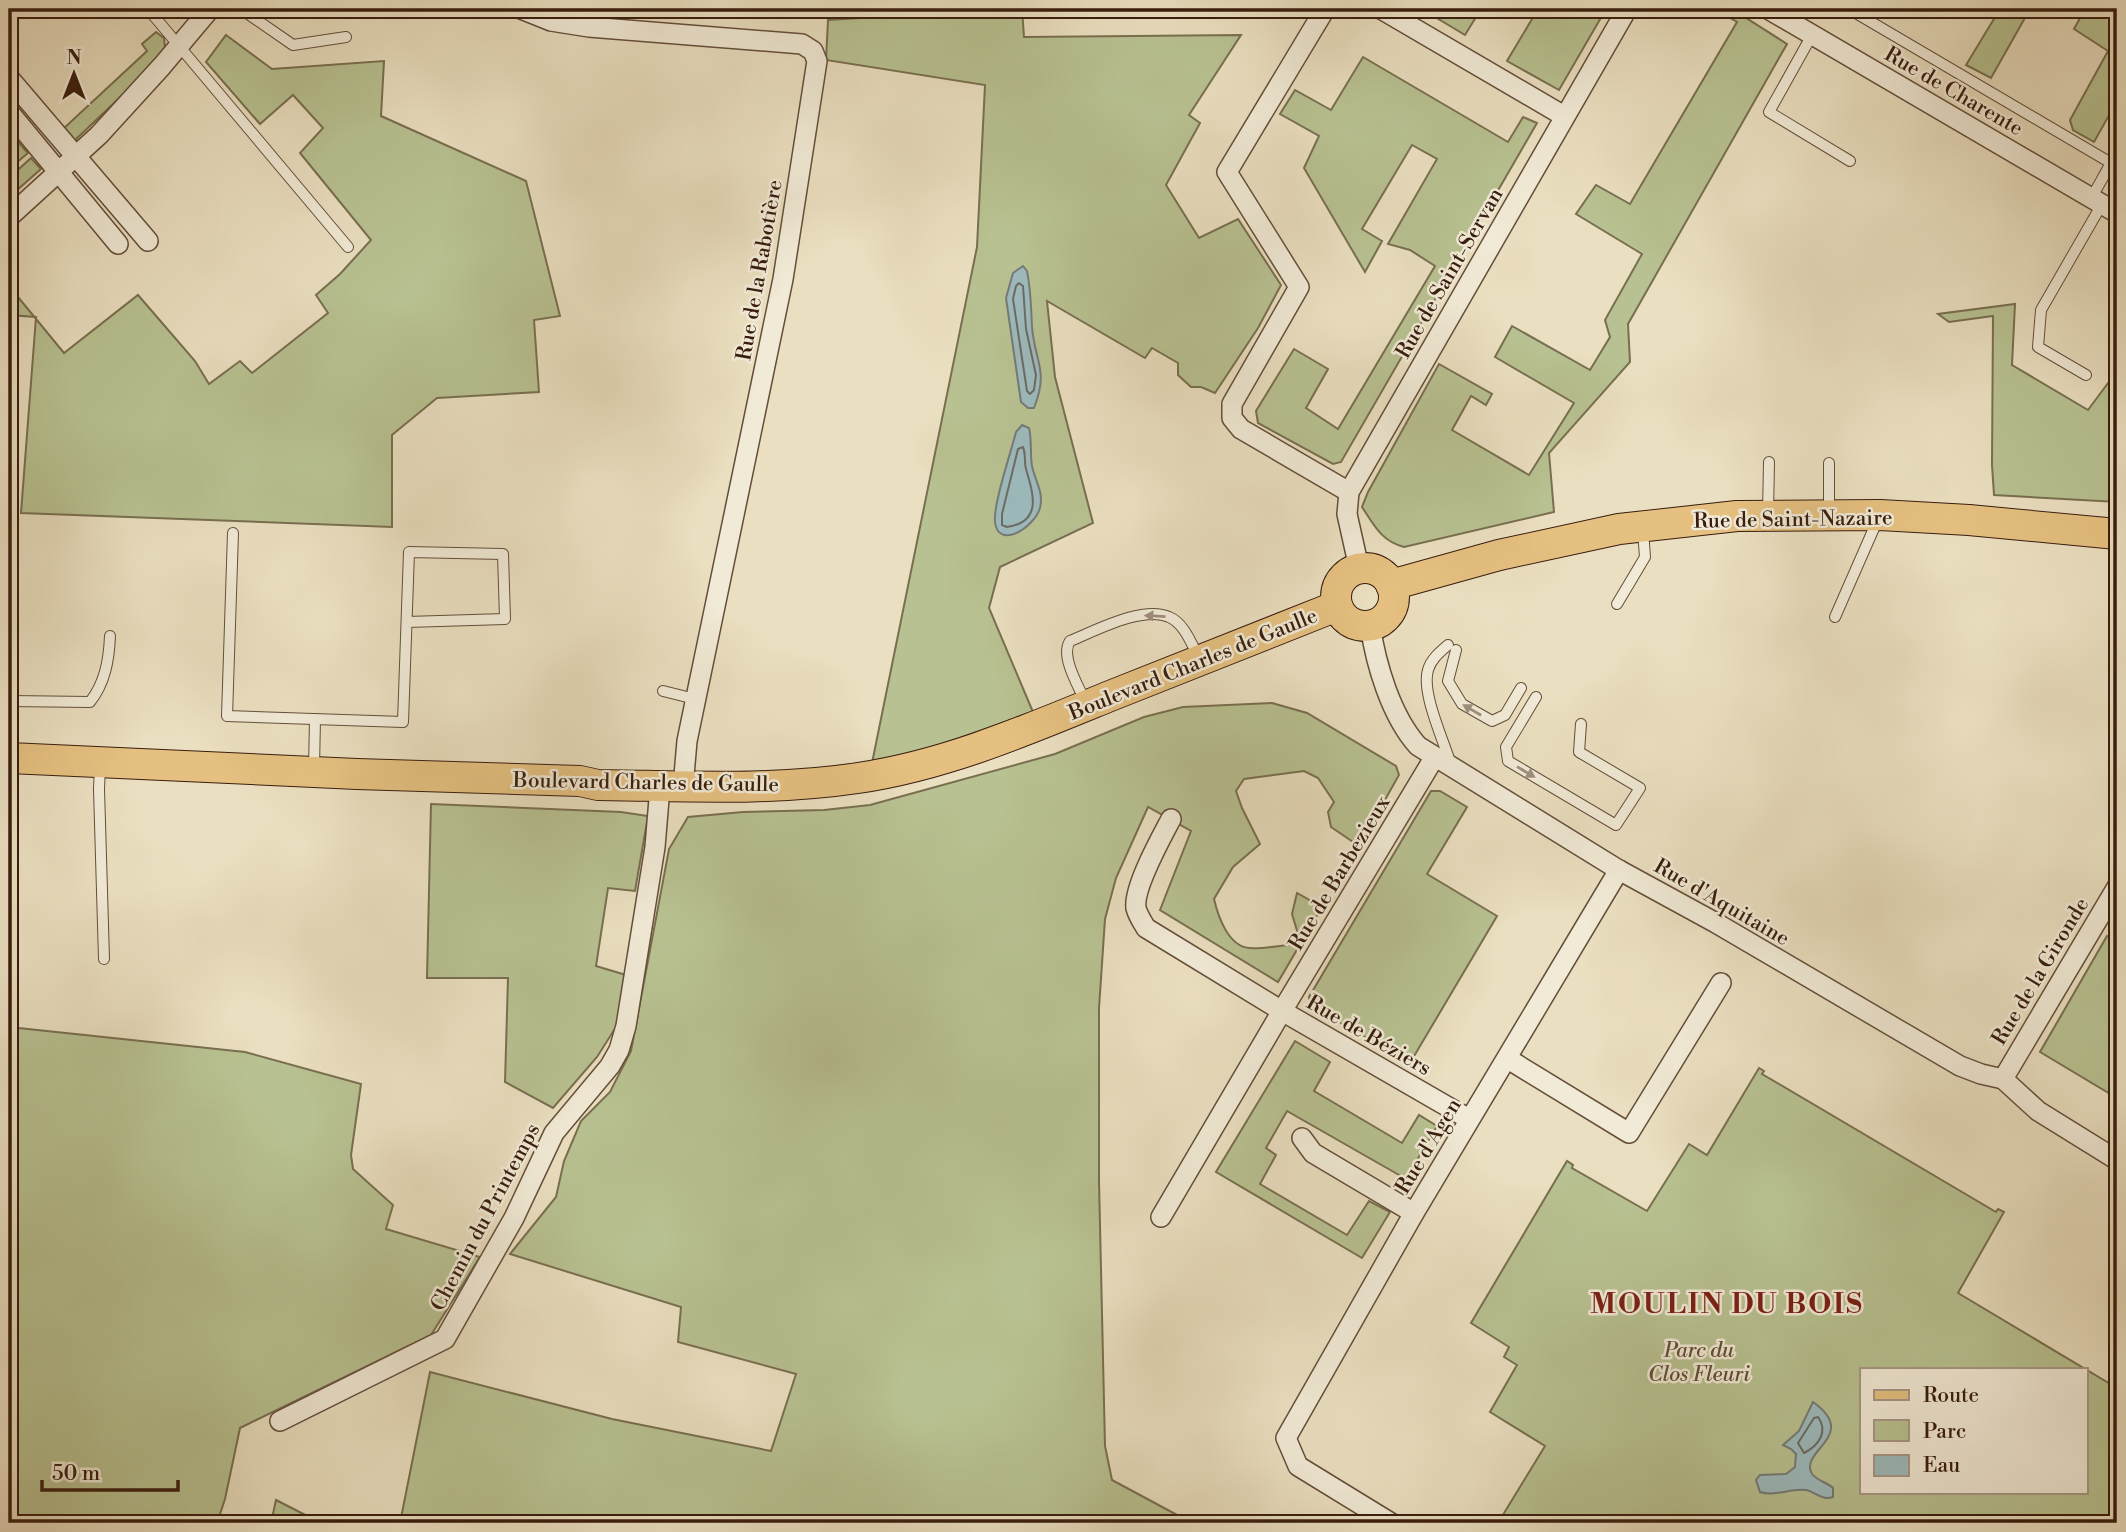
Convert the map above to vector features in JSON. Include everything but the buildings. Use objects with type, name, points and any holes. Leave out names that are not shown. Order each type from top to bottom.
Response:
[{"type":"main road","name":"Rue de Saint-Nazaire","points":[[1391,585],[1499,555],[1619,529],[1737,516],[1880,515],[1969,520],[2117,534]]},
{"type":"main road","points":[[1359,568],[1380,572],[1391,585],[1394,602],[1381,621],[1370,625],[1352,623],[1344,618],[1337,606],[1335,595],[1341,580],[1349,572],[1359,568]]},
{"type":"main road","name":"Boulevard Charles de Gaulle","points":[[9,758],[672,787],[788,786],[860,778],[949,757],[1013,736],[1337,606]]},
{"type":"street","points":[[12,206],[76,158],[210,9]]},
{"type":"street","name":"Rue de la Rabotière","points":[[521,9],[551,21],[589,27],[802,44],[813,51],[817,61],[783,279],[687,741],[672,787]]},
{"type":"street","points":[[1325,9],[1227,172],[1298,287],[1232,404],[1232,418],[1241,429],[1349,492],[1348,514],[1359,568]]},
{"type":"street","points":[[1381,9],[1564,116]]},
{"type":"street","name":"Rue de Saint-Servan","points":[[1349,492],[1628,9]]},
{"type":"street","name":"Rue de Charente","points":[[1768,9],[2104,205]]},
{"type":"street","points":[[9,78],[148,241]]},
{"type":"street","points":[[9,112],[118,244]]},
{"type":"street","name":"Rue d'Aquitaine","points":[[1370,625],[1395,712],[1404,731],[1434,758],[1619,870],[1716,923],[1960,1066],[2003,1079],[2038,1111],[2117,1160]]},
{"type":"street","name":"Rue de Barbezieux","points":[[1161,1217],[1434,758]]},
{"type":"street","name":"Chemin du Printemps","points":[[280,1421],[445,1339],[514,1218],[554,1133],[610,1066],[619,1050],[626,1027],[654,846],[672,787]]},
{"type":"street","name":"Rue de Béziers","points":[[1171,819],[1154,850],[1139,891],[1136,905],[1139,918],[1146,928],[1282,1011],[1469,1119]]},
{"type":"street","name":"Rue d'Agen","points":[[1364,1517],[1298,1466],[1286,1438],[1469,1119],[1508,1059],[1619,870]]},
{"type":"street","name":"Rue de la Gironde","points":[[2003,1079],[2116,892]]},
{"type":"street","points":[[1508,1059],[1629,1133],[1721,983]]},
{"type":"street","points":[[1302,1138],[1313,1153],[1414,1213]]},
{"type":"street","points":[[1364,1517],[1391,1523]]},
{"type":"lane","points":[[148,9],[348,247]]},
{"type":"lane","points":[[241,9],[293,45],[345,37]]},
{"type":"lane","points":[[1849,9],[2111,163],[2104,205],[2041,310],[2038,347],[2086,375]]},
{"type":"lane","points":[[1812,34],[1769,112],[1850,162]]},
{"type":"lane","points":[[1768,516],[1769,462]]},
{"type":"lane","points":[[1829,463],[1829,515]]},
{"type":"lane","points":[[1835,617],[1880,515]]},
{"type":"lane","points":[[1617,604],[1645,557],[1643,527]]},
{"type":"lane","points":[[233,533],[228,716],[403,722],[409,552],[503,554],[505,619],[407,622]]},
{"type":"lane","points":[[1086,706],[1065,656],[1065,648],[1070,641],[1128,618],[1158,615],[1171,617],[1183,629],[1199,660]]},
{"type":"lane","points":[[9,701],[90,702],[102,683],[110,636]]},
{"type":"lane","points":[[1452,769],[1431,701],[1427,676],[1430,664],[1437,654],[1452,647],[1448,681],[1462,704],[1492,721],[1505,715],[1521,688]]},
{"type":"lane","points":[[663,691],[695,699]]},
{"type":"lane","points":[[1535,697],[1506,747],[1508,761],[1616,825],[1640,788],[1579,752],[1581,724]]},
{"type":"lane","points":[[314,772],[315,719]]},
{"type":"lane","points":[[100,762],[104,959]]},
{"type":"green space","points":[[909,9],[1022,9],[1024,37],[1241,35],[1189,115],[1200,123],[1166,185],[1199,238],[1238,219],[1281,285],[1258,328],[1215,393],[1201,387],[1191,387],[1178,375],[1178,363],[1152,348],[1145,358],[1047,301],[1055,377],[1093,523],[1000,567],[989,608],[1033,712],[934,747],[872,763],[977,247],[985,85],[826,60],[828,20],[909,15]]},
{"type":"green space","points":[[1433,9],[1481,9],[1465,35],[1430,14]]},
{"type":"green space","points":[[1538,9],[1606,9],[1559,90],[1507,61]]},
{"type":"green space","points":[[1715,9],[1732,9],[1787,44],[1628,324],[1630,362],[1549,453],[1554,512],[1404,547],[1389,541],[1379,532],[1362,507],[1439,364],[1492,394],[1486,405],[1471,396],[1452,430],[1529,475],[1574,403],[1495,357],[1512,326],[1590,370],[1610,337],[1605,320],[1642,254],[1576,214],[1596,185],[1630,204],[1737,22]]},
{"type":"green space","points":[[2000,9],[2030,9],[1991,78],[1966,65]]},
{"type":"green space","points":[[2085,9],[2117,9],[2117,101],[2094,142],[2073,130],[2070,120],[2108,51],[2074,29]]},
{"type":"green space","points":[[156,32],[164,38],[165,48],[130,88],[73,142],[63,129],[147,51],[142,44]]},
{"type":"green space","points":[[226,35],[272,69],[384,61],[381,116],[526,181],[560,316],[534,320],[539,392],[437,398],[392,435],[392,527],[21,513],[36,319],[64,353],[138,295],[195,361],[209,384],[240,361],[252,373],[328,313],[316,295],[340,274],[371,240],[300,153],[323,128],[293,95],[260,124],[206,62]]},
{"type":"green space","points":[[1363,57],[1508,142],[1523,117],[1537,123],[1341,462],[1333,464],[1258,423],[1256,411],[1294,349],[1328,369],[1306,408],[1338,429],[1435,266],[1410,250],[1388,244],[1437,159],[1412,145],[1362,229],[1382,241],[1365,272],[1304,168],[1319,136],[1280,114],[1295,90],[1331,110]]},
{"type":"green space","points":[[9,132],[28,153],[9,169]]},
{"type":"green space","points":[[31,158],[41,169],[16,191],[9,183],[9,178]]},
{"type":"green space","points":[[9,286],[34,317],[9,315]]},
{"type":"green space","points":[[2015,304],[2012,365],[2088,410],[2111,379],[2117,383],[2117,502],[1994,495],[1993,316],[1949,322],[1938,314]]},
{"type":"green space","points":[[1272,703],[1307,713],[1396,766],[1399,775],[1359,846],[1331,827],[1328,812],[1334,802],[1318,778],[1304,771],[1244,779],[1236,791],[1260,844],[1233,867],[1214,899],[1221,921],[1230,936],[1235,942],[1249,948],[1289,945],[1298,934],[1292,914],[1297,893],[1322,907],[1278,982],[1160,910],[1191,831],[1148,807],[1116,878],[1105,919],[1099,1008],[1099,1181],[1105,1446],[1112,1480],[1192,1523],[400,1523],[430,1372],[612,1419],[771,1451],[796,1374],[678,1342],[681,1307],[510,1254],[556,1197],[564,1161],[581,1121],[610,1092],[631,1051],[669,849],[688,817],[870,805],[1055,754],[1144,717],[1183,707]]},
{"type":"green space","points":[[1431,791],[1440,791],[1467,807],[1427,874],[1497,916],[1410,1063],[1311,1006],[1309,997]]},
{"type":"green space","points":[[431,804],[621,812],[648,816],[635,891],[608,888],[596,966],[626,975],[618,1024],[597,1057],[553,1108],[505,1082],[508,978],[427,978]]},
{"type":"green space","points":[[2107,936],[2117,942],[2117,1098],[2040,1052]]},
{"type":"green space","points":[[9,1027],[245,1052],[361,1084],[351,1155],[353,1169],[393,1205],[386,1229],[480,1257],[431,1335],[240,1428],[225,1499],[217,1523],[9,1523]]},
{"type":"green space","points":[[1295,1041],[1330,1062],[1314,1091],[1402,1143],[1419,1115],[1437,1126],[1406,1179],[1287,1111],[1266,1148],[1276,1155],[1260,1184],[1347,1235],[1369,1201],[1390,1212],[1362,1258],[1216,1172]]},
{"type":"green space","name":"Parc du Clos Fleuri","points":[[1759,1068],[1764,1071],[1762,1074],[1996,1212],[1998,1209],[2004,1212],[1958,1293],[2083,1368],[1860,1368],[1860,1494],[2088,1494],[2088,1370],[2117,1388],[2117,1505],[2106,1523],[1498,1523],[1545,1446],[1490,1412],[1517,1365],[1504,1357],[1509,1347],[1471,1323],[1567,1161],[1573,1165],[1572,1168],[1647,1211],[1689,1144],[1707,1155]]},
{"type":"green space","points":[[276,1500],[321,1523],[271,1523]]},
{"type":"water","points":[[1023,266],[1027,271],[1032,327],[1041,375],[1034,408],[1028,408],[1021,402],[1006,298],[1013,273]]},
{"type":"water","points":[[1022,425],[1029,428],[1032,466],[1041,497],[1040,508],[1024,529],[1009,535],[1002,534],[995,522],[995,514],[1016,432]]},
{"type":"water","points":[[1813,1402],[1826,1414],[1831,1424],[1826,1441],[1810,1464],[1811,1472],[1833,1488],[1833,1497],[1822,1497],[1806,1490],[1771,1494],[1760,1492],[1756,1480],[1760,1475],[1786,1474],[1795,1467],[1796,1454],[1783,1445],[1799,1431]]},
{"type":"district","name":"MOULIN DU BOIS","points":[[1727,1303]]}]
